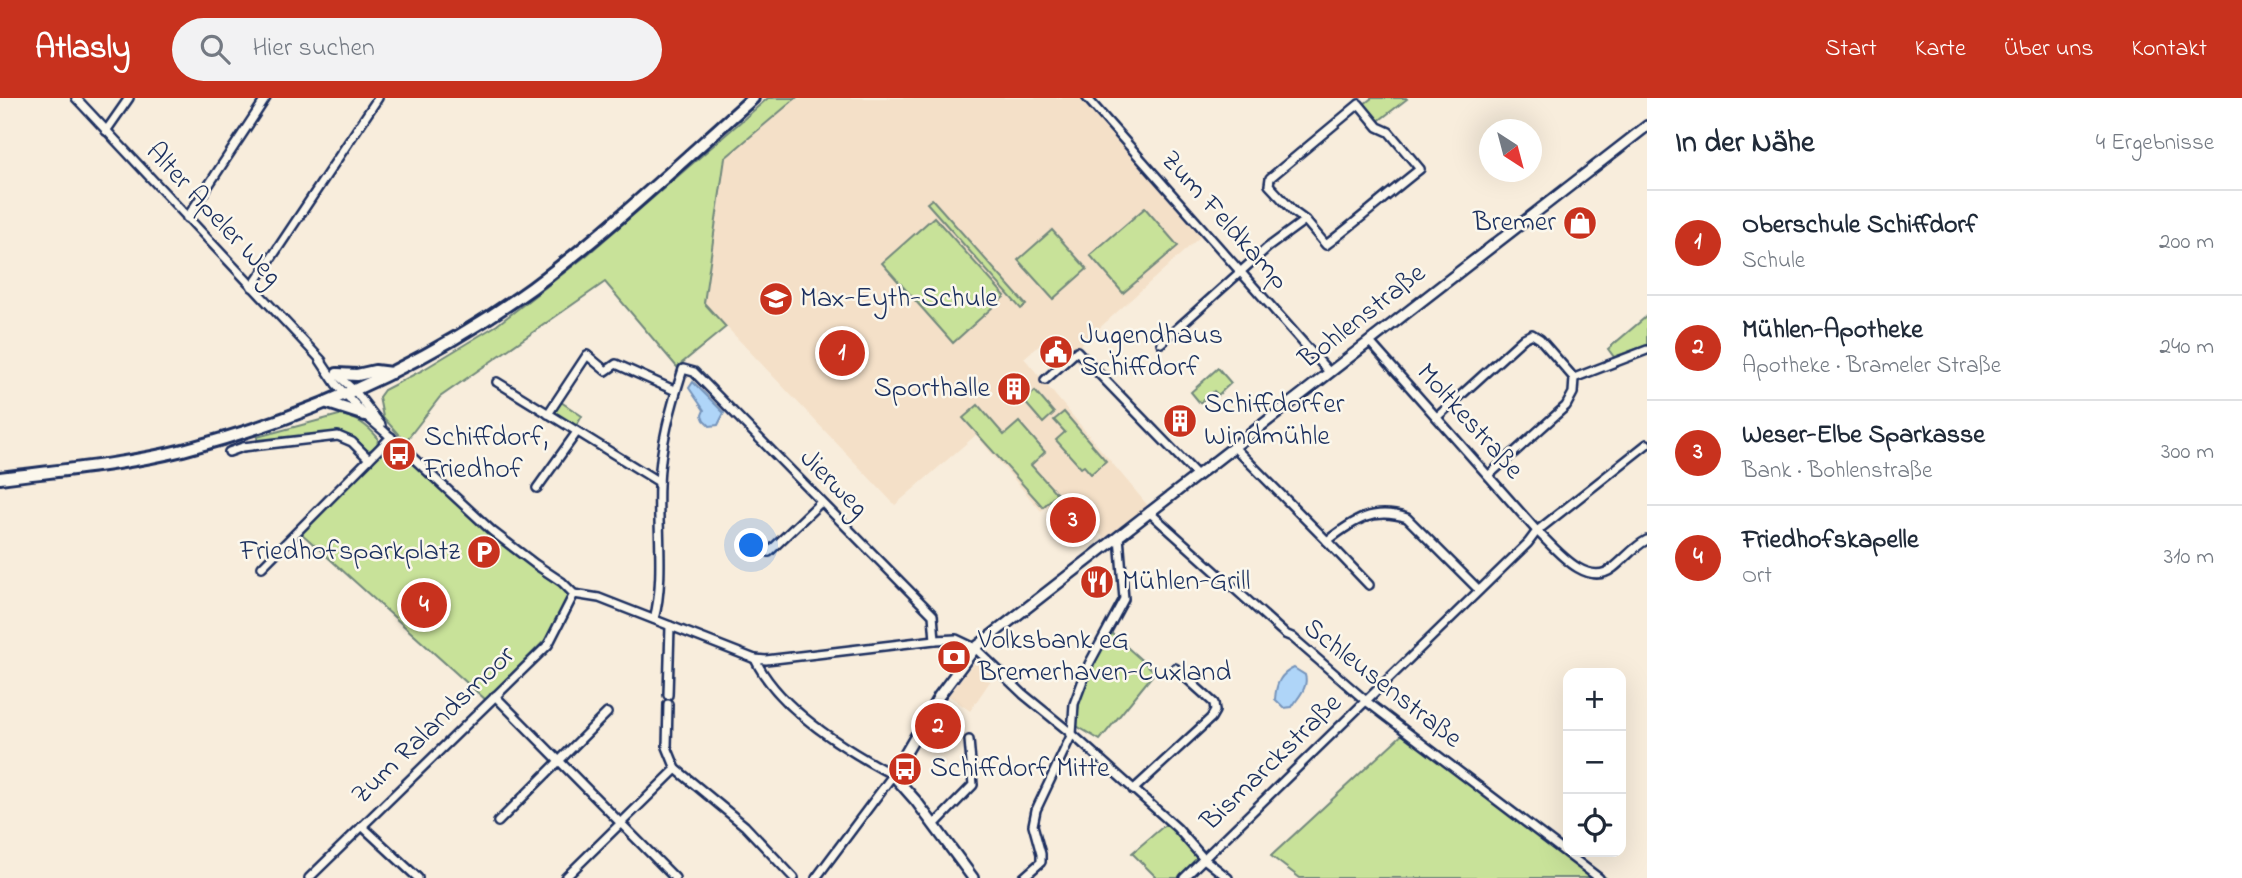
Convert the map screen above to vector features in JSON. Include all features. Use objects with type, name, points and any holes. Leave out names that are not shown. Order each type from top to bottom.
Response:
[{"type":"main road","points":[[0,478],[133,460],[181,450],[279,421],[328,403],[391,373],[468,331],[534,286],[619,217],[753,98]]},
{"type":"main road","points":[[337,374],[357,375],[375,371],[391,373]]},
{"type":"main road","points":[[328,403],[365,415]]},
{"type":"street","name":"Alter Apeler Weg","points":[[75,98],[350,393]]},
{"type":"street","points":[[107,131],[129,98]]},
{"type":"street","points":[[187,218],[266,98]]},
{"type":"street","points":[[252,287],[377,98]]},
{"type":"street","name":"Zum Feldkamp","points":[[1087,98],[1329,372]]},
{"type":"street","points":[[1359,104],[1378,127],[1390,133],[1420,169],[1381,199],[1372,211],[1326,244],[1305,220],[1294,212],[1269,184],[1270,178],[1359,104]]},
{"type":"street","name":"Bohlenstraße","points":[[893,775],[939,696],[975,648],[1647,125]]},
{"type":"street","points":[[1161,343],[1267,248],[1305,220]]},
{"type":"street","points":[[1437,417],[1524,338],[1532,334],[1540,339],[1574,378],[1573,393],[1566,406],[1489,475]]},
{"type":"street","name":"Moltkestraße","points":[[1369,341],[1537,531],[1578,568],[1597,573],[1612,569],[1647,540]]},
{"type":"street","points":[[1574,378],[1647,350]]},
{"type":"street","points":[[1045,380],[1077,351],[1197,475]]},
{"type":"street","points":[[548,414],[587,355],[606,371],[616,364],[676,391],[664,441],[659,482],[659,566],[654,619]]},
{"type":"street","name":"Alter Apeler Weg","points":[[320,360],[337,374],[350,393]]},
{"type":"street","name":"Jierweg","points":[[676,391],[683,369],[694,372],[933,615],[935,640]]},
{"type":"street","points":[[497,382],[659,482]]},
{"type":"street","points":[[350,393],[365,415],[492,531],[535,565],[562,582],[574,594],[599,598],[755,659],[766,660],[935,640],[956,639],[975,648],[1023,694],[1177,828],[1203,859],[1228,878]]},
{"type":"street","points":[[350,393],[388,434]]},
{"type":"street","points":[[537,488],[577,432]]},
{"type":"street","points":[[262,567],[369,460],[388,434]]},
{"type":"street","points":[[229,452],[243,447],[338,436],[352,442],[369,460]]},
{"type":"street","name":"Bismarckstraße","points":[[1186,877],[1528,543],[1537,531],[1647,444]]},
{"type":"street","points":[[1233,446],[1369,585]]},
{"type":"street","points":[[769,552],[821,502]]},
{"type":"street","name":"Schleusenstraße","points":[[1149,512],[1285,634],[1292,637],[1366,701],[1599,878]]},
{"type":"street","points":[[1327,541],[1348,525],[1372,514],[1391,513],[1407,517],[1479,590]]},
{"type":"street","points":[[1023,878],[1041,862],[1033,825],[1037,810],[1072,734],[1074,704],[1086,674],[1124,599],[1119,536]]},
{"type":"street","name":"Zum Ralandsmoor","points":[[309,878],[548,645],[574,594]]},
{"type":"street","points":[[668,695],[670,626]]},
{"type":"street","points":[[755,659],[762,672],[793,706],[846,747],[893,775],[916,801],[973,878]]},
{"type":"street","points":[[1133,790],[1211,718],[1215,711],[1214,703],[1175,668]]},
{"type":"street","points":[[495,696],[675,878]]},
{"type":"street","points":[[668,704],[667,747],[676,769],[745,826],[794,878]]},
{"type":"street","points":[[498,822],[607,713]]},
{"type":"street","points":[[934,825],[973,785],[969,740]]},
{"type":"street","points":[[565,878],[676,769]]},
{"type":"street","points":[[816,878],[893,775]]},
{"type":"street","points":[[362,826],[418,878]]},
{"type":"shaded area","points":[[796,98],[1082,98],[1202,235],[1074,351],[1055,331],[1024,358],[1149,507],[1106,541],[1065,492],[1041,511],[976,435],[895,505],[704,303],[725,158]]},
{"type":"shaded area","points":[[978,658],[995,674],[970,711],[948,695]]},
{"type":"green space","points":[[768,98],[796,98],[725,158],[704,303],[726,327],[677,367],[605,282],[440,397],[405,442],[383,417],[379,397],[384,390],[497,325],[587,255]]},
{"type":"green space","points":[[1372,98],[1407,99],[1377,122],[1364,104]]},
{"type":"green space","points":[[932,199],[1026,305],[1021,309],[927,203]]},
{"type":"green space","points":[[1145,208],[1178,246],[1123,293],[1090,255]]},
{"type":"green space","points":[[934,217],[1005,296],[953,343],[882,263]]},
{"type":"green space","points":[[1052,230],[1087,269],[1053,299],[1018,260]]},
{"type":"green space","points":[[1647,316],[1647,345],[1614,357],[1608,349]]},
{"type":"green space","points":[[1218,368],[1231,383],[1218,395],[1214,391],[1200,403],[1191,392]]},
{"type":"green space","points":[[1035,391],[1054,413],[1043,423],[1024,401]]},
{"type":"green space","points":[[561,402],[582,416],[575,428],[554,414]]},
{"type":"green space","points":[[978,405],[1004,435],[1019,422],[1045,452],[1031,465],[1057,494],[1043,507],[963,418]]},
{"type":"green space","points":[[1064,412],[1106,461],[1091,474],[1084,466],[1081,468],[1056,440],[1065,432],[1054,420]]},
{"type":"green space","points":[[339,415],[361,422],[370,429],[378,438],[377,448],[367,451],[356,439],[339,433],[258,442],[257,437]]},
{"type":"green space","points":[[389,441],[499,542],[561,587],[568,596],[550,635],[486,700],[301,533]]},
{"type":"green space","points":[[1110,632],[1155,672],[1100,740],[1075,725],[1084,689]]},
{"type":"green space","points":[[1409,728],[1563,845],[1563,857],[1579,857],[1606,878],[1300,878],[1271,856]]},
{"type":"green space","points":[[1166,824],[1199,857],[1178,878],[1157,878],[1132,853]]},
{"type":"water","points":[[693,382],[724,413],[718,425],[710,426],[704,420],[704,410],[689,388]]},
{"type":"water","points":[[1294,668],[1305,675],[1306,684],[1292,707],[1284,708],[1275,699],[1276,689],[1282,676]]},
{"type":"place","name":"Bremer","points":[[1580,223]]},
{"type":"place","name":"Max-Eyth-Schule","points":[[776,299]]},
{"type":"place","name":"Jugendhaus Schiffdorf","points":[[1056,352]]},
{"type":"place","name":"Oberschule Schiffdorf","points":[[842,353]]},
{"type":"place","name":"Sporthalle","points":[[1014,389]]},
{"type":"place","name":"Schiffdorfer Windmühle","points":[[1180,421]]},
{"type":"place","name":"Schiffdorf, Friedhof","points":[[399,454]]},
{"type":"place","name":"Weser-Elbe Sparkasse","points":[[1073,520]]},
{"type":"place","name":"Friedhofsparkplatz","points":[[484,552]]},
{"type":"place","name":"Mühlen-Grill","points":[[1097,582]]},
{"type":"place","name":"Friedhofskapelle","points":[[424,605]]},
{"type":"place","name":"Volksbank eG Bremerhaven-Cuxland","points":[[954,657]]},
{"type":"place","name":"Mühlen-Apotheke","points":[[938,726]]},
{"type":"place","name":"Schiffdorf Mitte","points":[[905,769]]}]
